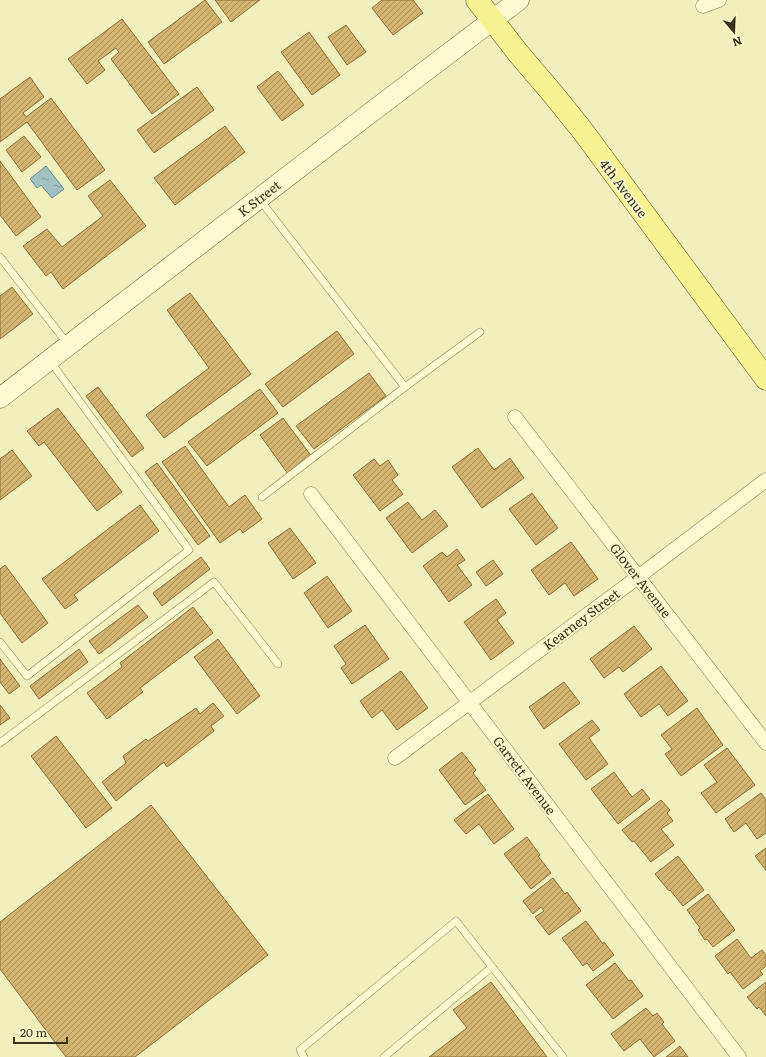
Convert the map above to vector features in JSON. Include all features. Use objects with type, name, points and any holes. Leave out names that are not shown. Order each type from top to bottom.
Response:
[{"type":"main road","name":"4th Avenue","points":[[477,0],[518,53],[582,130],[766,379]]},
{"type":"street","name":"K Street","points":[[0,398],[519,0]]},
{"type":"street","points":[[703,6],[719,0]]},
{"type":"street","name":"Glover Avenue","points":[[515,417],[766,743]]},
{"type":"street","name":"Kearney Street","points":[[395,758],[766,480]]},
{"type":"street","name":"Garrett Avenue","points":[[311,494],[739,1057]]},
{"type":"lane","points":[[259,198],[405,387]]},
{"type":"lane","points":[[0,256],[69,345]]},
{"type":"lane","points":[[262,497],[405,387],[480,332]]},
{"type":"lane","points":[[0,642],[27,676],[189,550],[49,360]]},
{"type":"lane","points":[[0,743],[214,582],[278,664]]},
{"type":"lane","points":[[304,1057],[300,1050],[456,921],[563,1057]]},
{"type":"lane","points":[[384,1057],[492,967]]},
{"type":"water","points":[[46,166],[64,189],[52,198],[41,185],[37,188],[30,179]]},
{"type":"building","points":[[205,0],[222,22],[164,64],[148,42]]},
{"type":"building","points":[[215,0],[260,0],[231,22]]},
{"type":"building","points":[[382,0],[413,0],[423,13],[393,35],[372,8]]},
{"type":"building","points":[[122,19],[179,94],[152,114],[111,59],[119,52],[116,48],[98,61],[105,70],[87,84],[68,59]]},
{"type":"building","points":[[346,25],[366,52],[347,65],[328,37]]},
{"type":"building","points":[[309,32],[340,75],[312,95],[281,52]]},
{"type":"building","points":[[278,71],[304,105],[282,121],[257,87]]},
{"type":"building","points":[[30,77],[44,97],[23,113],[26,117],[51,98],[105,170],[77,190],[27,122],[0,142],[0,99]]},
{"type":"building","points":[[197,87],[214,110],[154,153],[137,130]]},
{"type":"building","points":[[225,126],[245,152],[175,205],[154,178]]},
{"type":"building","points":[[24,136],[41,157],[22,172],[6,150]]},
{"type":"building","points":[[0,161],[41,217],[16,236],[0,215]]},
{"type":"building","points":[[110,180],[146,226],[63,289],[51,272],[46,276],[23,246],[47,229],[62,247],[103,216],[88,196]]},
{"type":"building","points":[[12,287],[33,314],[0,339],[0,296]]},
{"type":"building","points":[[190,293],[251,374],[164,438],[146,415],[209,368],[167,310]]},
{"type":"building","points":[[337,331],[354,354],[283,407],[265,384]]},
{"type":"building","points":[[369,373],[386,396],[314,449],[296,426]]},
{"type":"building","points":[[98,387],[144,448],[132,457],[86,396]]},
{"type":"building","points":[[260,389],[278,413],[207,466],[188,442]]},
{"type":"building","points":[[58,408],[122,492],[97,511],[44,442],[39,446],[27,431]]},
{"type":"building","points":[[283,418],[312,457],[288,474],[260,435]]},
{"type":"building","points":[[185,446],[229,507],[245,495],[262,519],[243,533],[240,529],[220,543],[162,462]]},
{"type":"building","points":[[478,448],[494,470],[510,458],[524,478],[482,508],[452,467]]},
{"type":"building","points":[[12,450],[32,476],[0,500],[0,459]]},
{"type":"building","points":[[374,459],[380,466],[388,460],[398,475],[392,480],[403,494],[380,511],[353,475]]},
{"type":"building","points":[[157,463],[210,536],[198,545],[145,472]]},
{"type":"building","points":[[532,493],[558,528],[536,545],[509,509]]},
{"type":"building","points":[[408,502],[422,520],[435,510],[448,526],[412,553],[386,518]]},
{"type":"building","points":[[140,505],[159,531],[74,595],[78,600],[65,609],[42,579]]},
{"type":"building","points":[[290,528],[316,563],[293,579],[268,543]]},
{"type":"building","points":[[571,542],[598,579],[574,596],[565,583],[549,595],[531,570]]},
{"type":"building","points":[[457,549],[465,560],[457,565],[472,585],[449,602],[423,566],[442,552],[447,557]]},
{"type":"building","points":[[201,557],[210,569],[162,606],[153,593]]},
{"type":"building","points":[[493,560],[503,574],[486,586],[476,572]]},
{"type":"building","points":[[5,565],[48,623],[22,643],[0,613],[0,569]]},
{"type":"building","points":[[327,576],[352,611],[328,628],[304,593]]},
{"type":"building","points":[[496,599],[506,613],[497,620],[514,643],[491,660],[464,622]]},
{"type":"building","points":[[138,605],[148,617],[99,654],[89,641]]},
{"type":"building","points":[[193,607],[213,633],[140,688],[143,692],[107,719],[87,693],[122,667],[120,663]]},
{"type":"building","points":[[365,625],[389,659],[352,684],[341,668],[346,664],[334,646]]},
{"type":"building","points":[[634,626],[652,649],[623,672],[619,667],[604,678],[590,659]]},
{"type":"building","points":[[218,639],[260,696],[237,714],[194,657]]},
{"type":"building","points":[[79,649],[88,662],[39,699],[30,686]]},
{"type":"building","points":[[0,659],[20,686],[9,694],[0,682]]},
{"type":"building","points":[[661,666],[688,701],[668,716],[659,704],[641,717],[624,694]]},
{"type":"building","points":[[401,671],[428,708],[397,730],[382,710],[372,718],[360,701]]},
{"type":"building","points":[[564,682],[580,703],[544,729],[529,707]]},
{"type":"building","points":[[213,703],[224,716],[211,726],[214,731],[167,767],[164,762],[116,801],[102,782],[126,763],[123,756],[146,739],[148,741],[196,708],[200,714]]},
{"type":"building","points":[[0,705],[10,718],[0,725]]},
{"type":"building","points":[[697,708],[723,745],[681,776],[665,754],[672,749],[661,735]]},
{"type":"building","points":[[592,720],[600,730],[589,738],[608,764],[586,780],[559,744]]},
{"type":"building","points":[[56,736],[112,808],[86,828],[31,756]]},
{"type":"building","points":[[727,748],[755,785],[716,813],[701,793],[717,782],[704,765]]},
{"type":"building","points":[[462,752],[476,770],[473,773],[486,790],[465,805],[439,770]]},
{"type":"building","points":[[614,772],[632,797],[642,789],[650,799],[618,824],[591,789]]},
{"type":"building","points":[[761,793],[766,800],[766,833],[757,839],[746,823],[734,832],[725,819]]},
{"type":"building","points":[[488,794],[514,829],[494,844],[479,824],[466,834],[454,820]]},
{"type":"building","points":[[661,800],[670,810],[667,813],[673,821],[661,829],[674,845],[651,862],[634,841],[632,842],[622,830]]},
{"type":"building","points":[[151,805],[268,955],[135,1057],[66,1057],[0,969],[0,922]]},
{"type":"building","points":[[527,837],[540,855],[538,856],[551,873],[531,889],[504,854]]},
{"type":"building","points":[[766,848],[766,870],[755,856]]},
{"type":"building","points":[[678,856],[704,890],[683,906],[655,874]]},
{"type":"building","points":[[553,878],[565,894],[567,892],[581,911],[549,935],[535,917],[544,911],[541,907],[533,914],[523,901]]},
{"type":"building","points":[[708,894],[735,930],[713,947],[707,939],[705,940],[698,930],[700,928],[687,910]]},
{"type":"building","points":[[586,921],[603,944],[604,942],[614,955],[593,971],[587,963],[583,966],[562,938]]},
{"type":"building","points":[[737,939],[751,958],[762,950],[766,955],[766,966],[760,971],[763,974],[743,989],[730,972],[728,974],[715,956]]},
{"type":"building","points":[[615,963],[629,981],[631,980],[643,996],[613,1019],[586,985]]},
{"type":"building","points":[[491,982],[547,1057],[429,1057],[467,1028],[453,1010]]},
{"type":"building","points":[[766,982],[766,1016],[759,1007],[757,1009],[747,997]]},
{"type":"building","points":[[646,1008],[653,1016],[657,1013],[664,1022],[662,1024],[675,1041],[654,1057],[640,1039],[624,1051],[611,1034]]},
{"type":"building","points":[[680,1046],[688,1057],[666,1057]]}]
